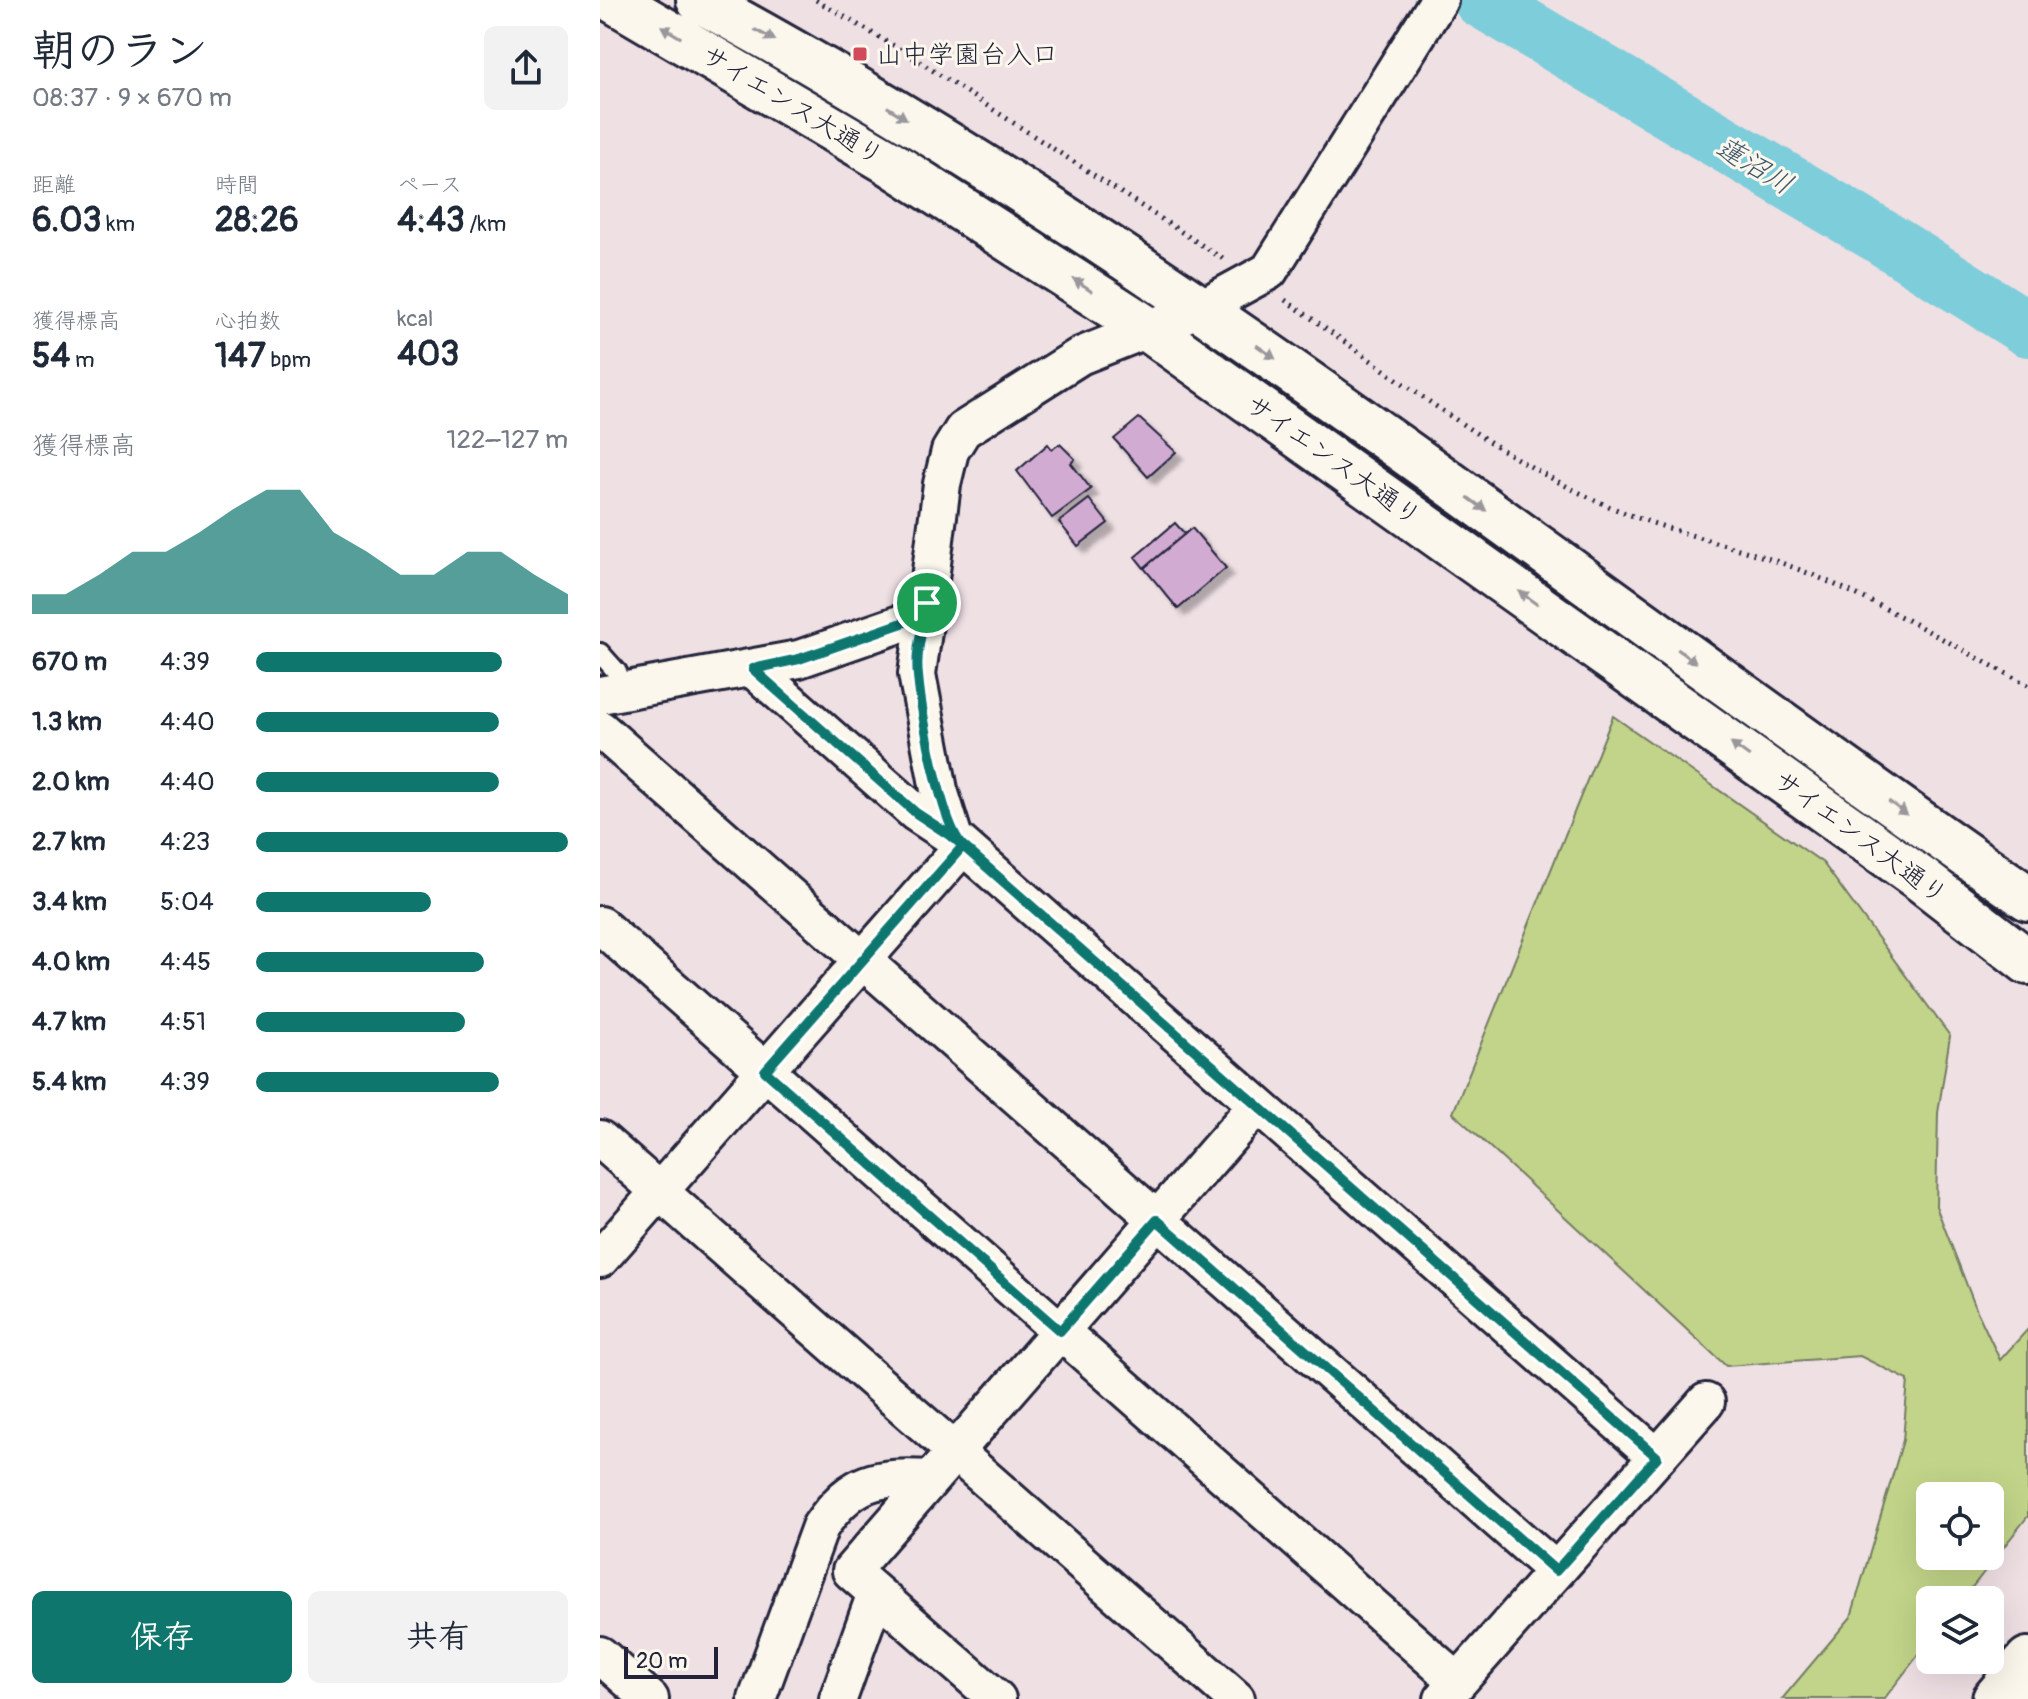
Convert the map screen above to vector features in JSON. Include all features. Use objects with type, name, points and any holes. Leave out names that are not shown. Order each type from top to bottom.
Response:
[{"type":"main road","name":"サイエンス大通り","points":[[613,0],[887,161],[1148,329],[1922,880],[2028,962]]},
{"type":"main road","name":"サイエンス大通り","points":[[699,0],[831,71],[1201,308],[2028,898]]},
{"type":"main road","points":[[1995,1699],[2028,1660]]},
{"type":"street","points":[[959,842],[939,790],[917,674],[942,484],[950,451],[963,430],[1080,356],[1201,308],[1269,271],[1437,2]]},
{"type":"street","points":[[613,693],[799,659],[914,619],[927,603]]},
{"type":"street","points":[[753,669],[916,813],[959,842],[1657,1457]]},
{"type":"street","points":[[600,729],[1556,1571]]},
{"type":"street","points":[[600,1259],[862,960],[959,842]]},
{"type":"street","points":[[600,925],[1060,1331],[1451,1691],[1706,1402]]},
{"type":"street","points":[[997,1699],[851,1571],[1257,1105]]},
{"type":"street","points":[[600,1139],[1236,1699]]},
{"type":"street","points":[[757,1699],[820,1527],[834,1508],[854,1488],[900,1477],[931,1479]]},
{"type":"street","points":[[838,1699],[876,1593]]},
{"type":"street","points":[[600,1655],[650,1699]]},
{"type":"lane","points":[[600,653],[617,672],[613,693]]},
{"type":"path","points":[[816,0],[906,53],[1256,280],[1528,466],[1606,506],[1690,537],[1772,560],[1869,599],[2028,685]]},
{"type":"green space","points":[[1613,716],[1823,863],[1950,1036],[1938,1113],[1936,1206],[1977,1311],[2000,1360],[2028,1329],[2028,1516],[2004,1547],[2004,1482],[1916,1482],[1916,1570],[1986,1570],[1973,1586],[1916,1586],[1916,1658],[1884,1699],[1782,1699],[1851,1617],[1903,1440],[1908,1380],[1860,1356],[1726,1366],[1453,1113]]},
{"type":"building","points":[[1139,418],[1176,452],[1148,477],[1114,439]]},
{"type":"building","points":[[1048,444],[1052,449],[1060,444],[1075,459],[1071,463],[1091,489],[1052,518],[1017,471]]},
{"type":"building","points":[[1089,499],[1108,523],[1078,546],[1059,522]]},
{"type":"building","points":[[1175,523],[1185,534],[1144,568],[1135,557]]},
{"type":"building","points":[[1192,528],[1226,568],[1178,609],[1144,568]]},
{"type":"waterway","name":"蓮沼川","points":[[1481,0],[1880,236],[2028,329]]},
{"type":"place","name":"山中学園台入口","points":[[860,54]]},
{"type":"route","points":[[927,603],[914,619],[799,659],[753,669],[916,813],[954,838],[1657,1457],[1556,1571],[1157,1220],[1060,1331],[765,1071],[963,846],[954,838],[939,790],[917,674],[927,603]]}]
